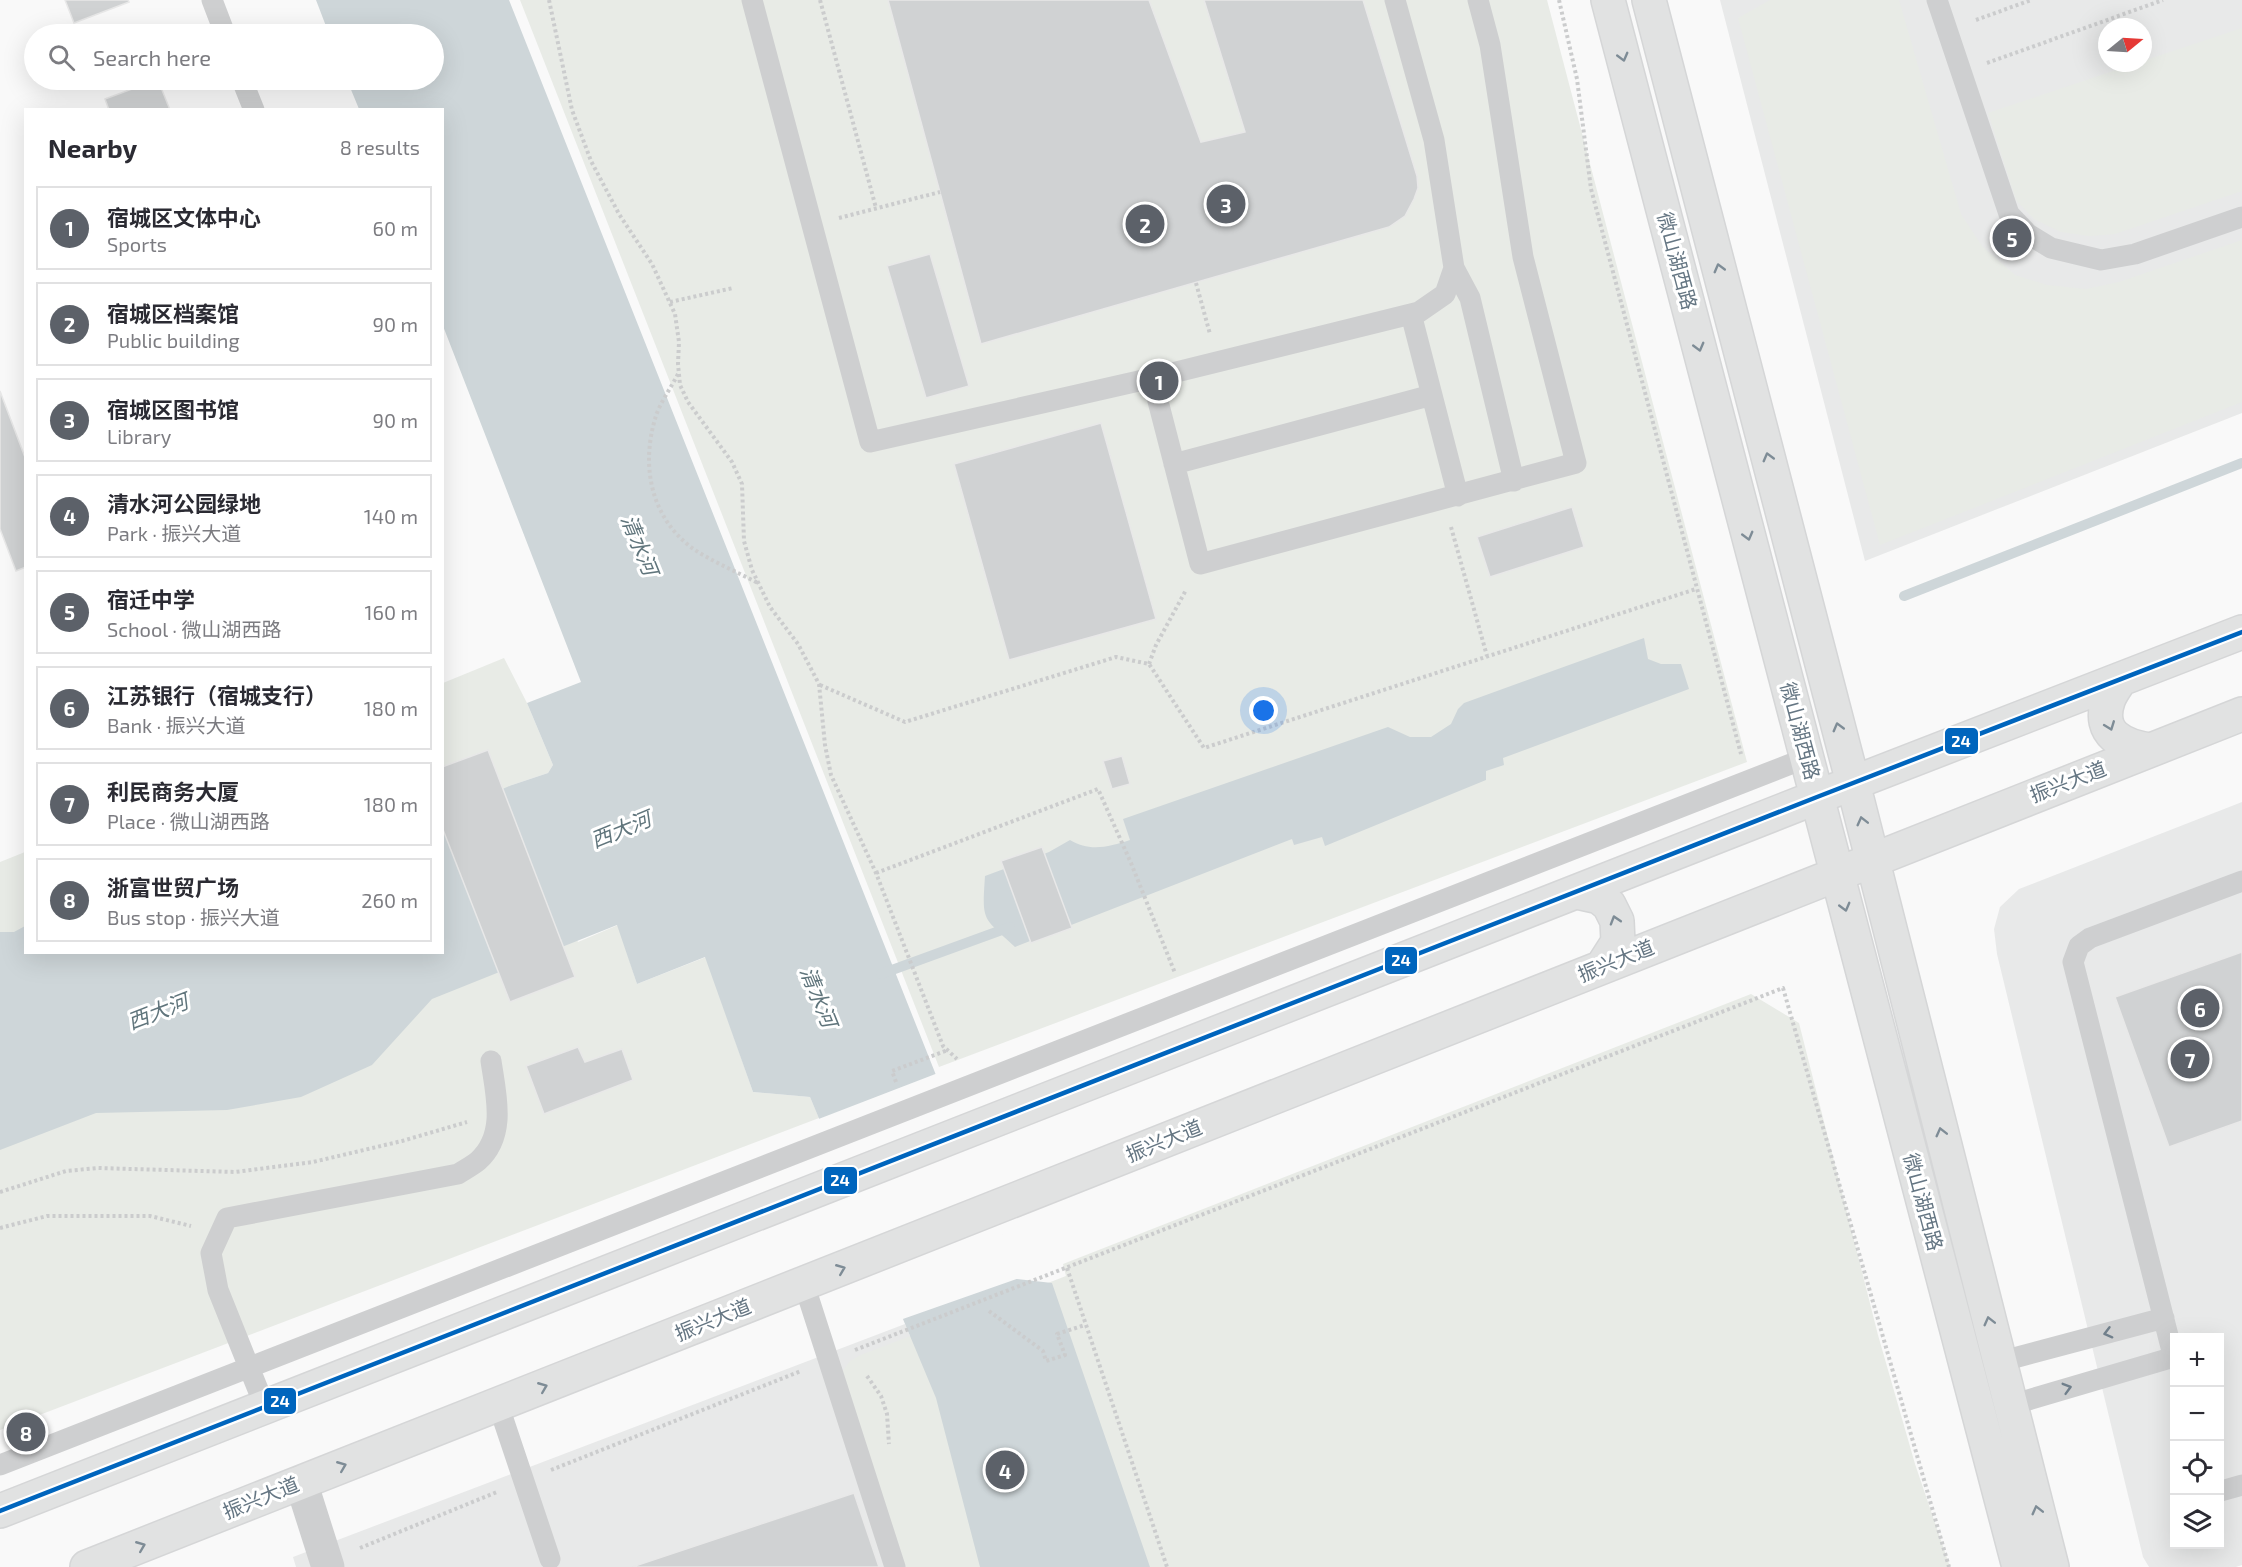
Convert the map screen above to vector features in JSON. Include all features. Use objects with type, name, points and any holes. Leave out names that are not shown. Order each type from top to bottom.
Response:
[{"type":"main road","name":"微山湖西路","points":[[1608,0],[2019,1567]]},
{"type":"main road","name":"微山湖西路","points":[[1648,0],[1853,783],[2052,1567]]},
{"type":"main road","points":[[0,1511],[2242,632]]},
{"type":"main road","points":[[2120,680],[2108,700],[2106,717],[2111,734],[2126,745],[2150,750]]},
{"type":"main road","name":"振兴大道","points":[[87,1567],[2242,714]]},
{"type":"main road","points":[[1576,892],[1599,897],[1609,905],[1617,921],[1618,942],[1602,967]]},
{"type":"street","points":[[301,1482],[327,1564]]},
{"type":"lane","points":[[212,0],[221,24]]},
{"type":"lane","points":[[752,0],[870,442],[1152,378],[1419,312],[1445,294],[1455,268]]},
{"type":"lane","points":[[1395,0],[1434,140],[1455,268],[1470,298],[1514,481]]},
{"type":"lane","points":[[1152,378],[1200,564],[1576,463],[1523,257],[1490,45],[1478,0]]},
{"type":"lane","points":[[1936,0],[2009,214],[2028,234],[2051,248],[2101,260],[2135,254],[2242,217]]},
{"type":"lane","points":[[246,90],[253,108]]},
{"type":"lane","points":[[1411,314],[1432,395],[1450,498]]},
{"type":"lane","points":[[1174,464],[1432,395]]},
{"type":"lane","points":[[0,1465],[1806,758]]},
{"type":"lane","points":[[2170,1342],[2073,962],[2079,946],[2090,938],[2242,880]]},
{"type":"lane","points":[[265,1407],[218,1290],[211,1253],[227,1218],[458,1174],[478,1161],[491,1144],[499,1113],[491,1062]]},
{"type":"lane","points":[[804,1284],[895,1567]]},
{"type":"lane","points":[[2000,1362],[2164,1318]]},
{"type":"lane","points":[[2011,1405],[2170,1359]]},
{"type":"lane","points":[[498,1404],[550,1559]]},
{"type":"lane","points":[[2224,1490],[2242,1485]]},
{"type":"path","points":[[549,0],[572,110],[591,161],[619,214],[652,264],[670,302],[675,314],[679,342],[680,385],[688,402],[732,462],[742,484],[744,542],[759,583],[770,607],[798,644],[819,684],[825,745],[831,775],[876,873],[943,1046],[981,1082]]},
{"type":"path","points":[[820,0],[876,208]]},
{"type":"path","points":[[1559,0],[1576,79],[1591,189],[1748,781]]},
{"type":"path","points":[[1947,30],[2031,0]]},
{"type":"path","points":[[1961,72],[2163,0]]},
{"type":"path","points":[[812,226],[940,192]]},
{"type":"path","points":[[1196,283],[1218,362]]},
{"type":"path","points":[[670,302],[733,288]]},
{"type":"path","points":[[679,374],[655,418],[648,459],[651,488],[666,522],[692,548],[759,583]]},
{"type":"path","points":[[1450,498],[1487,656]]},
{"type":"path","points":[[1149,664],[1156,645],[1200,564]]},
{"type":"path","points":[[819,684],[905,722],[1116,657],[1149,664],[1204,748],[1696,589]]},
{"type":"path","points":[[876,873],[1098,789],[1131,863],[1186,1002]]},
{"type":"path","points":[[327,1564],[680,1417],[1783,988],[1950,1567]]},
{"type":"path","points":[[896,1083],[892,1071],[948,1050]]},
{"type":"path","points":[[0,1192],[66,1172],[98,1168],[235,1172],[313,1162],[402,1142],[499,1113]]},
{"type":"path","points":[[0,1228],[47,1216],[150,1216],[220,1234]]},
{"type":"path","points":[[1067,1268],[1167,1567]]},
{"type":"path","points":[[989,1311],[1043,1351],[1046,1361],[1065,1355],[1057,1334],[1085,1325]]},
{"type":"shaded area","points":[[520,0],[1547,0],[1747,762],[939,1067]]},
{"type":"shaded area","points":[[1720,0],[2242,0],[2242,413],[1865,561]]},
{"type":"shaded area","points":[[1770,0],[1899,0],[1961,214],[1982,246],[2015,275],[2047,285],[2086,289],[2119,282],[2242,240],[2242,402],[1880,545],[1738,18]]},
{"type":"shaded area","points":[[2242,28],[2242,191],[2115,234],[2089,236],[2061,232],[2034,219],[2016,200],[1988,113],[2110,72],[2152,72],[2152,58]]},
{"type":"shaded area","points":[[504,658],[527,703],[553,765],[548,773],[512,785],[578,942],[618,925],[637,984],[706,957],[753,1092],[810,1097],[819,1118],[0,1430],[0,862],[24,852],[24,954],[444,954],[444,683]]},
{"type":"shaded area","points":[[2242,802],[2242,1565],[2236,1567],[2149,1567],[2143,1557],[1997,954],[1994,929],[2000,907],[2019,889]]},
{"type":"shaded area","points":[[1751,994],[1799,1023],[1878,1335],[1915,1464],[1950,1567],[906,1567],[842,1372],[850,1361],[1066,1276],[1063,1264]]},
{"type":"shaded area","points":[[905,1324],[936,1398],[980,1567],[296,1567],[293,1557]]},
{"type":"water","points":[[316,0],[509,0],[1017,1279],[1052,1283],[1150,1567],[980,1567],[936,1398],[810,1097],[753,1092],[705,957],[637,984],[617,925],[432,999],[372,1065],[301,1097],[227,1110],[96,1113],[0,1150],[0,932],[14,932],[24,927],[24,954],[444,954],[444,814],[512,785],[548,773],[553,765],[527,703],[581,682],[444,329],[444,108],[359,108],[351,90],[444,90],[444,24],[325,24]]},
{"type":"water","points":[[1644,638],[1648,659],[1661,664],[1681,664],[1689,689],[1503,758],[1504,765],[1486,771],[1486,780],[1325,846],[1322,837],[1294,845],[1292,839],[1015,947],[986,917],[984,911],[985,876],[1049,852],[1070,840],[1084,846],[1099,847],[1130,840],[1123,819],[1388,727],[1410,737],[1431,737],[1451,724],[1458,709],[1464,703]]},
{"type":"pier","points":[[938,1073],[1019,1276],[1022,1277],[900,1320],[816,1120]]},
{"type":"building","points":[[65,0],[128,0],[129,2],[74,23]]},
{"type":"building","points":[[888,0],[1149,0],[1201,142],[1245,132],[1204,0],[1363,0],[1417,176],[1418,188],[1414,199],[1405,216],[1389,227],[981,344]]},
{"type":"building","points":[[129,90],[162,90],[169,108],[108,108],[105,99]]},
{"type":"building","points":[[930,254],[969,386],[926,398],[887,266]]},
{"type":"building","points":[[0,391],[24,455],[24,568],[16,571],[0,529]]},
{"type":"building","points":[[1101,423],[1156,619],[1009,660],[954,464]]},
{"type":"building","points":[[1572,507],[1584,547],[1490,577],[1477,537]]},
{"type":"building","points":[[488,750],[575,977],[510,1002],[444,832],[444,766]]},
{"type":"building","points":[[1122,756],[1130,784],[1112,789],[1103,761]]},
{"type":"building","points":[[1042,847],[1072,928],[1031,943],[1001,861]]},
{"type":"building","points":[[2242,952],[2242,1121],[2169,1147],[2115,997]]},
{"type":"building","points":[[578,1047],[585,1062],[622,1049],[633,1080],[544,1114],[526,1066]]},
{"type":"building","points":[[854,1493],[879,1567],[632,1567]]},
{"type":"waterway","points":[[1904,596],[2242,463]]},
{"type":"waterway","points":[[881,974],[1010,927]]},
{"type":"transit line","name":"24","points":[[0,1511],[2242,632]]},
{"type":"place","name":"宿城区图书馆","points":[[1226,204]]},
{"type":"place","name":"宿城区档案馆","points":[[1145,224]]},
{"type":"place","name":"宿迁中学","points":[[2012,238]]},
{"type":"place","name":"宿城区文体中心","points":[[1159,381]]},
{"type":"place","name":"江苏银行（宿城支行）","points":[[2200,1008]]},
{"type":"place","name":"利民商务大厦","points":[[2190,1059]]},
{"type":"place","name":"浙富世贸广场","points":[[26,1432]]},
{"type":"place","name":"清水河公园绿地","points":[[1005,1470]]},
{"type":"water label","name":"清水河","points":[[639,545]]},
{"type":"water label","name":"西大河","points":[[621,830]]},
{"type":"water label","name":"清水河","points":[[818,997]]},
{"type":"water label","name":"西大河","points":[[158,1012]]}]
